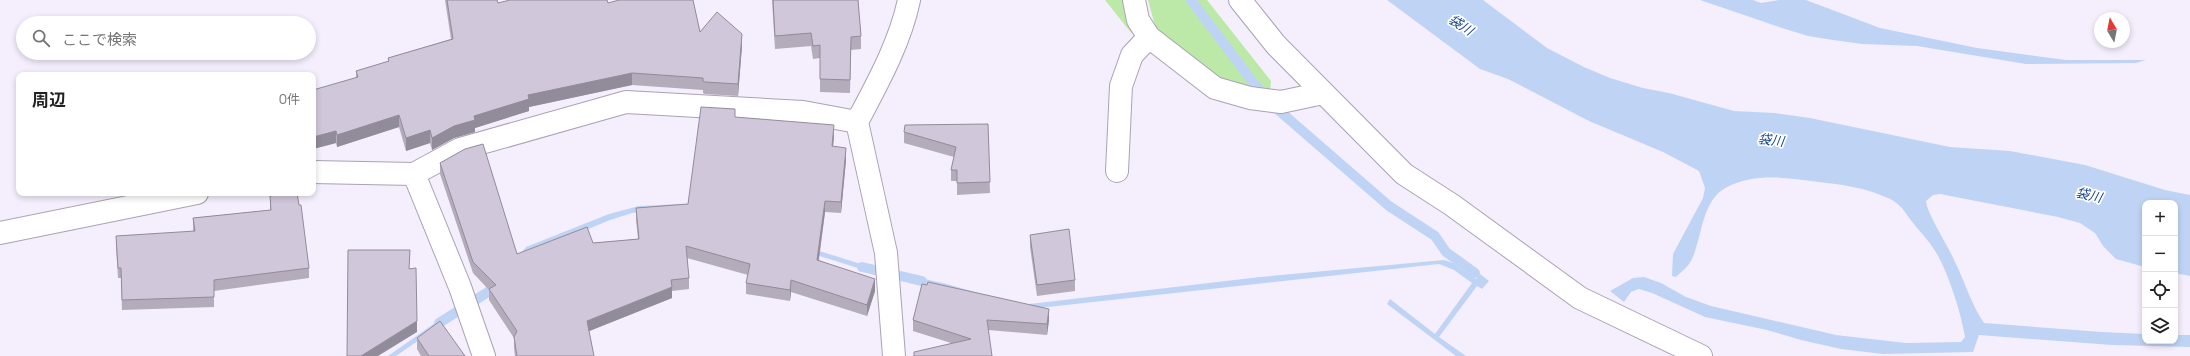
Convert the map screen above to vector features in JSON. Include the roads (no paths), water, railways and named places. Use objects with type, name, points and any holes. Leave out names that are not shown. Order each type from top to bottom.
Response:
[{"type":"street","points":[[894,356],[886,253],[857,122],[879,80],[905,18],[908,0]]},
{"type":"street","points":[[1134,0],[1138,20],[1149,38],[1215,88],[1250,98],[1281,102],[1323,93]]},
{"type":"street","points":[[1240,0],[1276,45],[1404,174],[1452,205],[1580,298],[1701,356]]},
{"type":"street","points":[[1117,171],[1121,86],[1132,54],[1149,38]]},
{"type":"street","points":[[316,172],[414,174],[460,149],[626,102],[803,112],[857,122]]},
{"type":"street","points":[[414,174],[460,287],[484,356]]},
{"type":"street","points":[[0,233],[182,196]]},
{"type":"water","name":"袋川","points":[[1387,0],[1483,0],[1547,48],[1584,67],[1610,78],[1643,88],[1669,93],[1734,111],[1775,113],[1810,118],[1950,147],[2010,151],[2085,165],[2165,190],[2190,195],[2190,276],[2178,274],[2178,200],[2142,200],[2142,266],[2116,259],[2103,246],[2095,233],[2080,223],[2058,217],[1940,194],[1933,195],[1926,201],[1930,214],[1959,270],[1979,316],[1984,323],[2142,334],[2142,344],[2178,344],[2178,335],[2190,335],[2190,347],[2112,345],[1979,335],[1973,352],[1883,354],[1841,349],[1801,340],[1767,330],[1705,317],[1652,293],[1639,289],[1631,292],[1624,302],[1610,291],[1633,278],[1644,277],[1661,283],[1686,297],[1711,306],[1836,335],[1906,343],[1961,342],[1965,337],[1958,306],[1950,283],[1935,250],[1929,242],[1894,201],[1881,195],[1851,187],[1831,183],[1800,180],[1758,178],[1727,187],[1718,193],[1707,210],[1696,250],[1691,262],[1676,277],[1672,276],[1673,254],[1703,198],[1705,188],[1699,171],[1663,152],[1589,121],[1508,79],[1480,69]]},
{"type":"water","points":[[1700,0],[1753,0],[1761,3],[1779,0],[1806,0],[1880,28],[1977,48],[2066,60],[2146,60],[2136,63],[2026,64],[1917,46],[1862,44],[1808,36]]},
{"type":"water","points":[[681,204],[691,206],[706,216],[874,268],[874,273],[701,219],[682,208],[632,213],[610,220],[579,233],[499,284],[487,296],[484,291],[495,283],[526,247],[609,214],[639,206]]},
{"type":"water","points":[[1444,260],[1453,263],[1476,279],[1480,274],[1489,281],[1482,289],[1477,286],[1439,337],[1466,356],[1456,356],[1387,304],[1390,299],[1435,334],[1472,283],[1454,270],[1439,264],[1030,309],[909,283],[910,276],[943,283],[1021,305],[1260,277]]},
{"type":"water","points":[[449,313],[451,318],[396,356],[388,356]]},
{"type":"waterway","points":[[1191,0],[1252,81],[1276,108],[1389,206],[1435,236],[1446,252],[1475,273]]},
{"type":"waterway","points":[[862,267],[922,281]]},
{"type":"waterway","points":[[439,323],[488,292],[495,285]]}]
